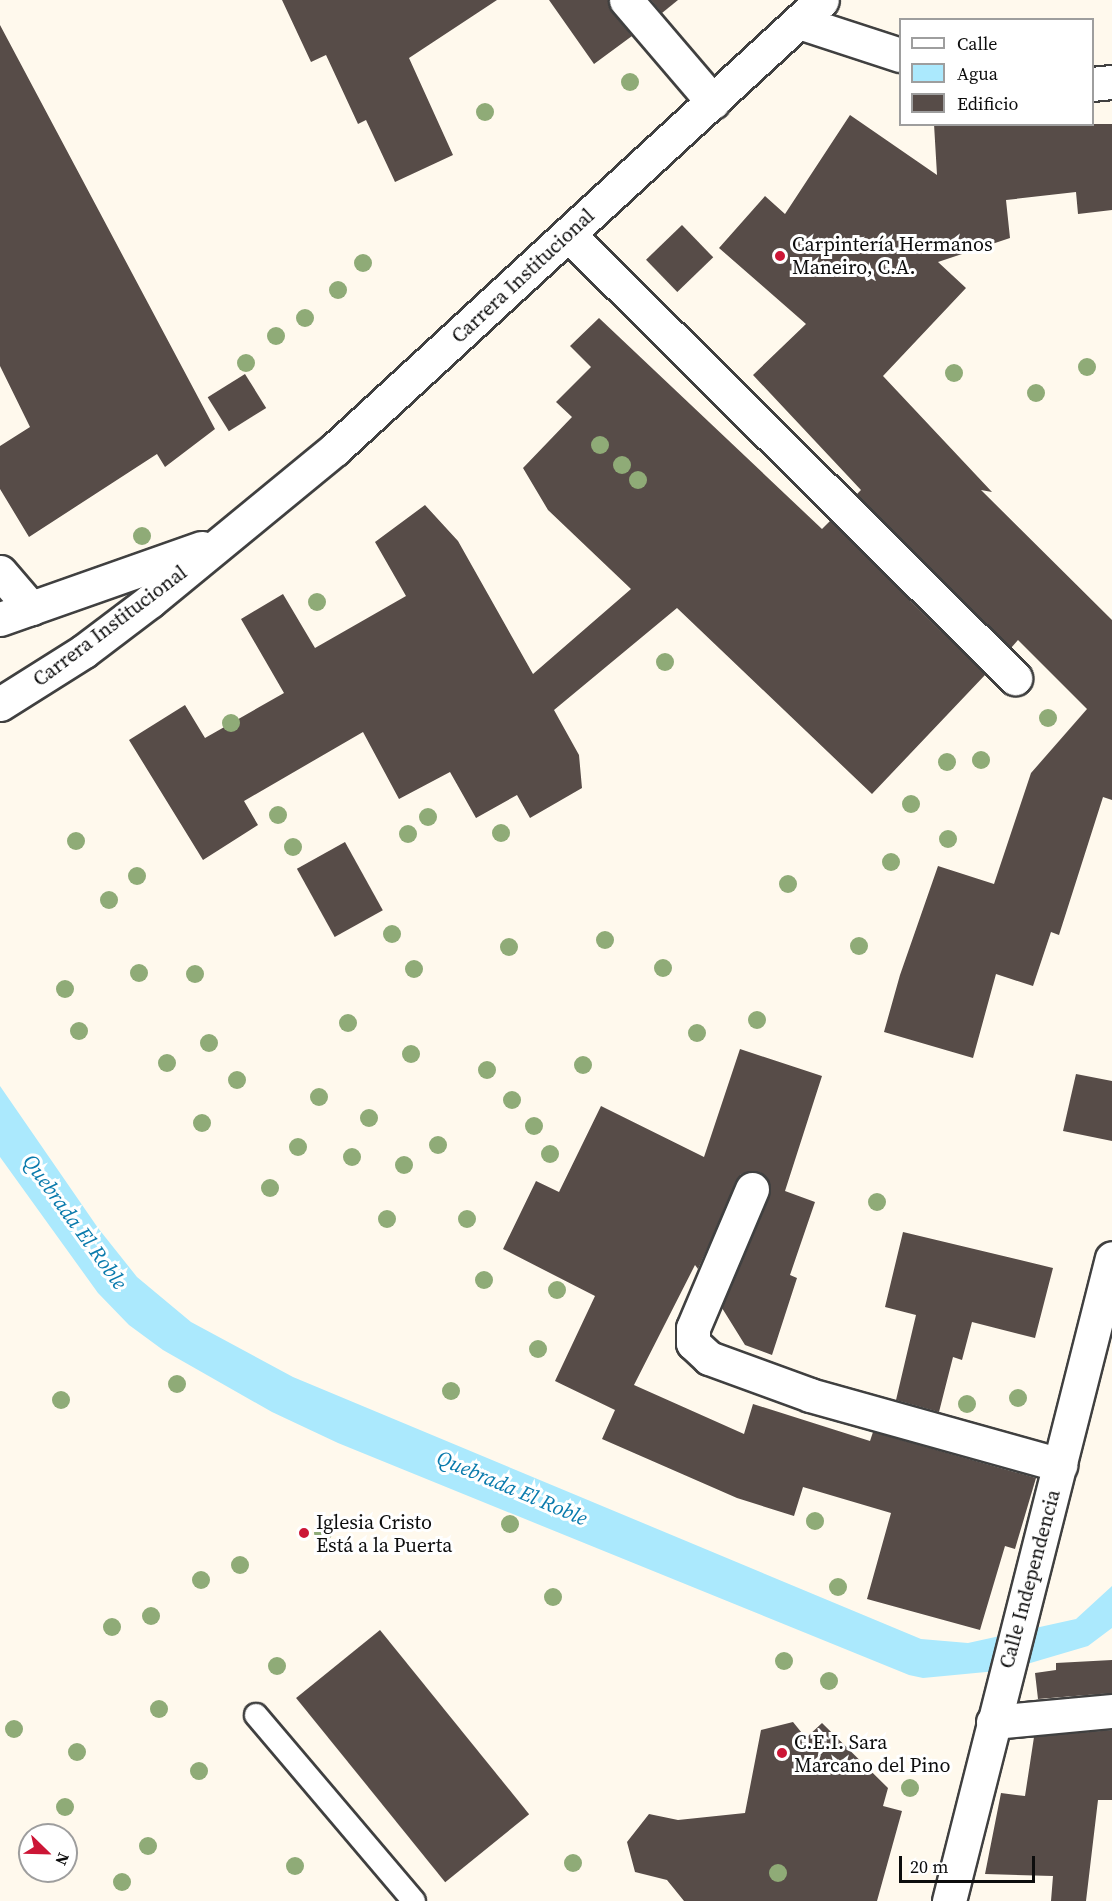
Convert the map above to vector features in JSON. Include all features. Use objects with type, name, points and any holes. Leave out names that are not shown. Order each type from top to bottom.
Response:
[{"type":"street","points":[[626,0],[713,102]]},
{"type":"street","points":[[810,11],[899,55]]},
{"type":"street","name":"Carrera Institucional","points":[[0,704],[84,651],[335,449],[810,11]]},
{"type":"street","points":[[1094,84],[1112,82]]},
{"type":"street","points":[[569,235],[1015,678]]},
{"type":"street","name":"Carrera Institucional","points":[[0,619],[218,543]]},
{"type":"street","points":[[0,572],[31,608]]},
{"type":"street","points":[[752,1189],[693,1328],[693,1343],[709,1358],[810,1395],[1060,1465]]},
{"type":"street","name":"Calle Independencia","points":[[950,1901],[993,1722],[1110,1273]]},
{"type":"street","points":[[993,1722],[1112,1711]]},
{"type":"lane","points":[[256,1715],[414,1901]]},
{"type":"water","name":"Quebrada El Roble","points":[[0,1086],[98,1228],[137,1277],[191,1322],[293,1377],[921,1639],[968,1643],[1076,1619],[1112,1586],[1112,1628],[1088,1646],[1007,1670],[923,1678],[909,1675],[338,1443],[272,1412],[163,1350],[129,1325],[98,1293],[0,1157]]},
{"type":"building","points":[[282,0],[497,0],[409,58],[453,155],[395,182],[366,120],[358,124],[326,55],[311,62]]},
{"type":"building","points":[[549,0],[608,0],[612,12],[632,36],[594,64]]},
{"type":"building","points":[[651,0],[678,0],[662,13]]},
{"type":"building","points":[[0,25],[215,429],[165,467],[157,454],[29,537],[0,489],[0,446],[30,427],[0,366]]},
{"type":"building","points":[[850,115],[937,175],[934,126],[1112,124],[1112,210],[1078,214],[1076,192],[1006,200],[1010,238],[938,262],[966,288],[883,376],[992,492],[981,490],[1112,620],[1112,800],[1103,797],[1059,935],[1051,932],[1033,986],[996,974],[973,1058],[884,1032],[900,975],[938,866],[994,884],[1031,773],[1087,709],[1018,640],[1011,648],[857,494],[861,490],[753,375],[806,324],[719,248],[765,196],[785,214]]},
{"type":"building","points":[[682,225],[713,257],[677,292],[646,260]]},
{"type":"building","points":[[599,318],[822,529],[830,521],[985,675],[872,794],[677,608],[554,710],[579,755],[582,788],[530,818],[517,795],[476,818],[450,772],[399,799],[363,732],[244,801],[258,825],[203,860],[129,740],[185,705],[205,738],[284,693],[241,619],[283,594],[315,648],[406,596],[375,542],[425,505],[458,541],[533,674],[631,589],[548,510],[523,468],[572,417],[556,402],[591,367],[570,346]]},
{"type":"building","points":[[245,374],[266,408],[229,431],[208,397]]},
{"type":"building","points":[[345,842],[383,910],[335,937],[297,869]]},
{"type":"building","points":[[740,1049],[822,1076],[785,1191],[815,1202],[790,1275],[797,1278],[772,1355],[745,1345],[722,1308],[771,1187],[760,1172],[741,1174],[698,1269],[695,1265],[634,1385],[744,1434],[753,1404],[870,1441],[873,1432],[1036,1478],[1015,1549],[1005,1546],[980,1630],[867,1599],[891,1513],[803,1487],[794,1516],[737,1498],[602,1439],[615,1410],[555,1381],[595,1296],[503,1249],[536,1181],[559,1192],[601,1106],[704,1157]]},
{"type":"building","points":[[1076,1074],[1112,1081],[1112,1141],[1063,1131]]},
{"type":"building","points":[[903,1232],[1053,1268],[1035,1338],[972,1322],[962,1360],[953,1357],[939,1412],[896,1400],[916,1315],[885,1307]]},
{"type":"building","points":[[380,1630],[529,1814],[445,1882],[296,1698]]},
{"type":"building","points":[[1112,1660],[1112,1693],[1038,1699],[1035,1673],[1056,1670],[1056,1663]]},
{"type":"building","points":[[793,1722],[806,1738],[822,1723],[888,1788],[883,1806],[902,1811],[877,1901],[684,1901],[667,1880],[635,1872],[627,1842],[649,1814],[678,1820],[745,1813],[761,1730]]},
{"type":"building","points":[[1112,1730],[1112,1800],[1098,1800],[1086,1901],[1051,1901],[1053,1876],[985,1874],[1001,1793],[1025,1796],[1034,1737]]},
{"type":"place","name":"Carpintería Hermanos Maneiro, C.A.","points":[[780,256]]},
{"type":"place","name":"Iglesia Cristo Está a la Puerta","points":[[304,1533]]},
{"type":"place","name":"C.E.I. Sara Marcano del Pino","points":[[782,1753]]}]
